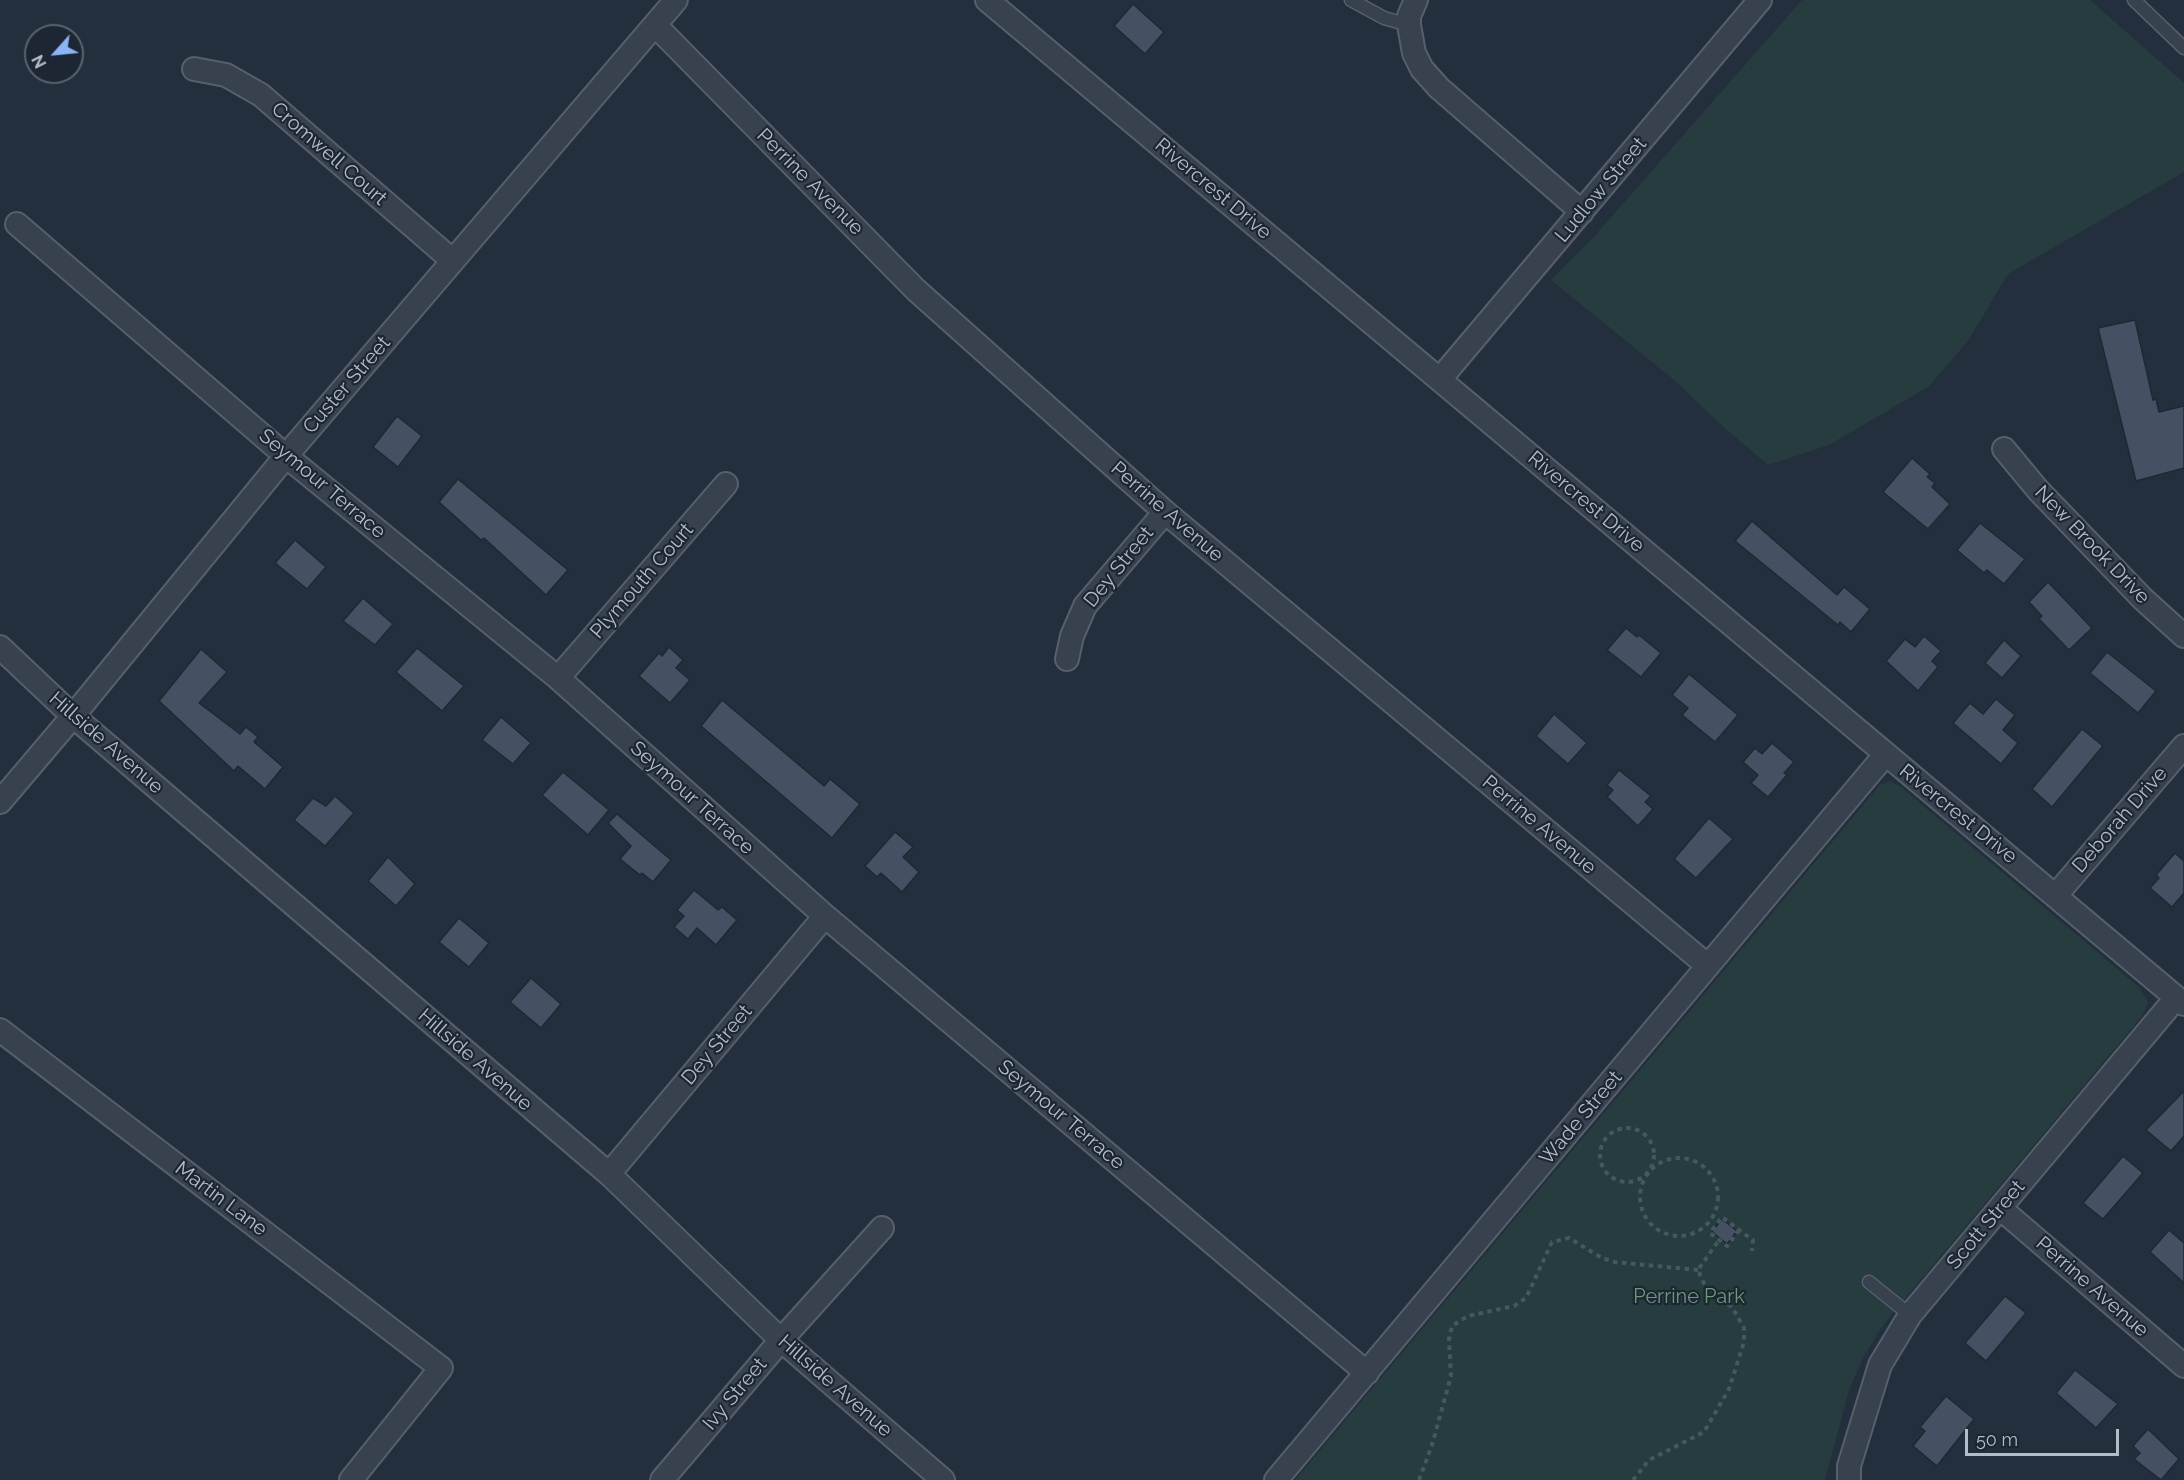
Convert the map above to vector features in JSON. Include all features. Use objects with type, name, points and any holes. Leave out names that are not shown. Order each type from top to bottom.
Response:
[{"type":"street","name":"Custer Street","points":[[0,802],[74,716],[286,456],[676,0]]},
{"type":"street","name":"Rivercrest Drive","points":[[987,0],[2180,1001]]},
{"type":"street","points":[[1416,0],[1409,16],[1409,25],[1414,53],[1422,69],[1439,88],[1582,212]]},
{"type":"street","name":"Ludlow Street","points":[[1440,379],[1760,0]]},
{"type":"street","name":"Perrine Avenue","points":[[655,25],[916,290],[1165,512],[1708,966]]},
{"type":"street","name":"Cromwell Court","points":[[195,69],[226,75],[261,95],[453,261]]},
{"type":"street","name":"Seymour Terrace","points":[[17,224],[286,456],[558,678],[825,916],[1367,1372]]},
{"type":"street","name":"New Brook Drive","points":[[2004,449],[2054,507],[2143,599],[2184,636]]},
{"type":"street","name":"Plymouth Court","points":[[558,678],[726,484]]},
{"type":"street","name":"Dey Street","points":[[1067,659],[1072,636],[1085,606],[1165,512]]},
{"type":"street","name":"Hillside Avenue","points":[[0,647],[74,716],[609,1174],[781,1340],[943,1480]]},
{"type":"street","name":"Deborah Drive","points":[[2056,895],[2184,746]]},
{"type":"street","name":"Wade Street","points":[[1276,1480],[1885,754]]},
{"type":"street","name":"Dey Street","points":[[609,1174],[825,916]]},
{"type":"street","name":"Scott Street","points":[[1849,1480],[1849,1466],[1880,1365],[1910,1315],[2180,1001]]},
{"type":"street","name":"Martin Lane","points":[[0,1030],[441,1368],[351,1480]]},
{"type":"street","name":"Perrine Avenue","points":[[2000,1208],[2184,1366]]},
{"type":"street","name":"Ivy Street","points":[[662,1480],[781,1340],[882,1228]]},
{"type":"lane","points":[[1351,0],[1384,18],[1409,25]]},
{"type":"lane","points":[[2134,0],[2184,48]]},
{"type":"lane","points":[[1869,1282],[1910,1315]]},
{"type":"path","points":[[1648,1173],[1638,1180],[1626,1183],[1614,1180],[1604,1172],[1599,1160],[1600,1148],[1606,1137],[1616,1129],[1628,1127],[1649,1138],[1654,1149],[1654,1162],[1648,1173],[1640,1196],[1641,1208],[1655,1228],[1678,1236],[1702,1229],[1710,1220],[1717,1204],[1716,1186],[1702,1166],[1680,1158],[1663,1162],[1648,1173]]},
{"type":"path","points":[[1740,1230],[1727,1246],[1710,1233],[1722,1217],[1740,1230],[1753,1240],[1752,1251]]},
{"type":"path","points":[[1710,1220],[1716,1225]]},
{"type":"path","points":[[1419,1480],[1432,1445],[1451,1376],[1449,1339],[1452,1326],[1468,1316],[1514,1306],[1526,1298],[1552,1242],[1569,1238],[1602,1258],[1615,1262],[1698,1270]]},
{"type":"path","points":[[1698,1270],[1719,1240]]},
{"type":"path","points":[[1633,1480],[1649,1460],[1692,1440],[1708,1427],[1723,1404],[1740,1356],[1745,1334],[1740,1319],[1728,1303],[1707,1290],[1698,1270]]},
{"type":"green space","points":[[1802,0],[2090,0],[2184,83],[2184,172],[2008,274],[1968,341],[1928,387],[1829,445],[1768,465],[1720,424],[1673,379],[1551,280],[1591,240]]},
{"type":"green space","name":"Perrine Park","points":[[1890,781],[1902,788],[2140,988],[2148,1002],[2143,1015],[1883,1325],[1863,1358],[1849,1390],[1825,1480],[1295,1480],[1880,785]]},
{"type":"building","points":[[1133,4],[1164,32],[1145,54],[1114,26]]},
{"type":"building","points":[[2135,320],[2153,400],[2156,399],[2159,412],[2184,406],[2184,468],[2136,481],[2098,328]]},
{"type":"building","points":[[397,416],[422,436],[398,467],[373,447]]},
{"type":"building","points":[[1912,458],[1930,474],[1927,477],[1935,483],[1932,487],[1950,504],[1928,529],[1883,492]]},
{"type":"building","points":[[458,479],[568,570],[546,595],[484,538],[481,540],[439,502]]},
{"type":"building","points":[[1752,521],[1837,595],[1844,587],[1870,609],[1851,632],[1840,622],[1838,625],[1735,541]]},
{"type":"building","points":[[1980,523],[2025,559],[2004,584],[1987,570],[1984,573],[1957,550]]},
{"type":"building","points":[[295,540],[326,567],[307,589],[275,563]]},
{"type":"building","points":[[2048,582],[2092,628],[2069,650],[2039,619],[2042,616],[2029,602]]},
{"type":"building","points":[[363,598],[393,624],[375,645],[343,621]]},
{"type":"building","points":[[1626,628],[1637,637],[1639,635],[1661,653],[1641,677],[1607,650]]},
{"type":"building","points":[[1924,636],[1941,651],[1932,661],[1938,667],[1918,691],[1886,661],[1905,639],[1915,647]]},
{"type":"building","points":[[2004,640],[2021,656],[2002,678],[1985,663]]},
{"type":"building","points":[[669,647],[683,660],[676,668],[690,680],[670,703],[639,676],[659,653],[662,656]]},
{"type":"building","points":[[417,648],[464,686],[442,711],[396,672]]},
{"type":"building","points":[[201,649],[227,672],[199,703],[240,734],[246,727],[258,737],[254,742],[283,767],[265,789],[238,766],[234,771],[159,701]]},
{"type":"building","points":[[2107,652],[2156,691],[2138,713],[2090,673]]},
{"type":"building","points":[[1689,674],[1738,715],[1715,742],[1682,715],[1688,708],[1672,695]]},
{"type":"building","points":[[1996,699],[2015,715],[2003,730],[2018,743],[2001,764],[1953,723],[1970,703],[1983,714]]},
{"type":"building","points":[[722,700],[824,786],[830,779],[860,804],[832,838],[701,726]]},
{"type":"building","points":[[1554,714],[1587,743],[1568,764],[1536,736]]},
{"type":"building","points":[[501,717],[531,743],[513,764],[482,740]]},
{"type":"building","points":[[2082,729],[2103,746],[2052,807],[2032,789]]},
{"type":"building","points":[[1772,743],[1794,762],[1784,773],[1787,775],[1768,797],[1751,783],[1758,775],[1743,762],[1755,748],[1762,754]]},
{"type":"building","points":[[1619,770],[1651,796],[1645,802],[1653,809],[1638,826],[1607,797],[1613,790],[1607,785]]},
{"type":"building","points":[[563,772],[609,810],[588,835],[542,795]]},
{"type":"building","points":[[335,796],[354,813],[325,846],[294,820],[313,798],[326,806]]},
{"type":"building","points":[[617,814],[671,860],[653,882],[620,859],[631,846],[608,823]]},
{"type":"building","points":[[1709,818],[1733,839],[1696,878],[1674,859]]},
{"type":"building","points":[[895,832],[913,847],[903,857],[919,872],[902,892],[881,873],[877,877],[865,866]]},
{"type":"building","points":[[2175,853],[2184,861],[2184,893],[2172,907],[2150,888],[2159,878],[2156,875]]},
{"type":"building","points":[[388,857],[415,884],[396,906],[368,881]]},
{"type":"building","points":[[694,890],[718,910],[722,907],[737,920],[716,945],[697,928],[688,939],[674,927],[684,916],[677,910]]},
{"type":"building","points":[[459,918],[489,943],[469,967],[439,942]]},
{"type":"building","points":[[531,978],[561,1004],[541,1028],[510,1002]]},
{"type":"building","points":[[2184,1091],[2184,1136],[2171,1151],[2146,1130]]},
{"type":"building","points":[[2123,1156],[2143,1173],[2103,1219],[2083,1203]]},
{"type":"building","points":[[1722,1219],[1737,1231],[1727,1244],[1712,1232]]},
{"type":"building","points":[[2169,1230],[2184,1243],[2184,1283],[2150,1252]]},
{"type":"building","points":[[2005,1296],[2026,1313],[1986,1361],[1965,1343]]},
{"type":"building","points":[[2075,1370],[2118,1404],[2096,1428],[2056,1393]]},
{"type":"building","points":[[1946,1396],[1974,1419],[1937,1466],[1913,1446],[1925,1431],[1920,1427]]},
{"type":"building","points":[[2148,1429],[2179,1459],[2161,1480],[2134,1459],[2140,1453],[2133,1446]]}]
